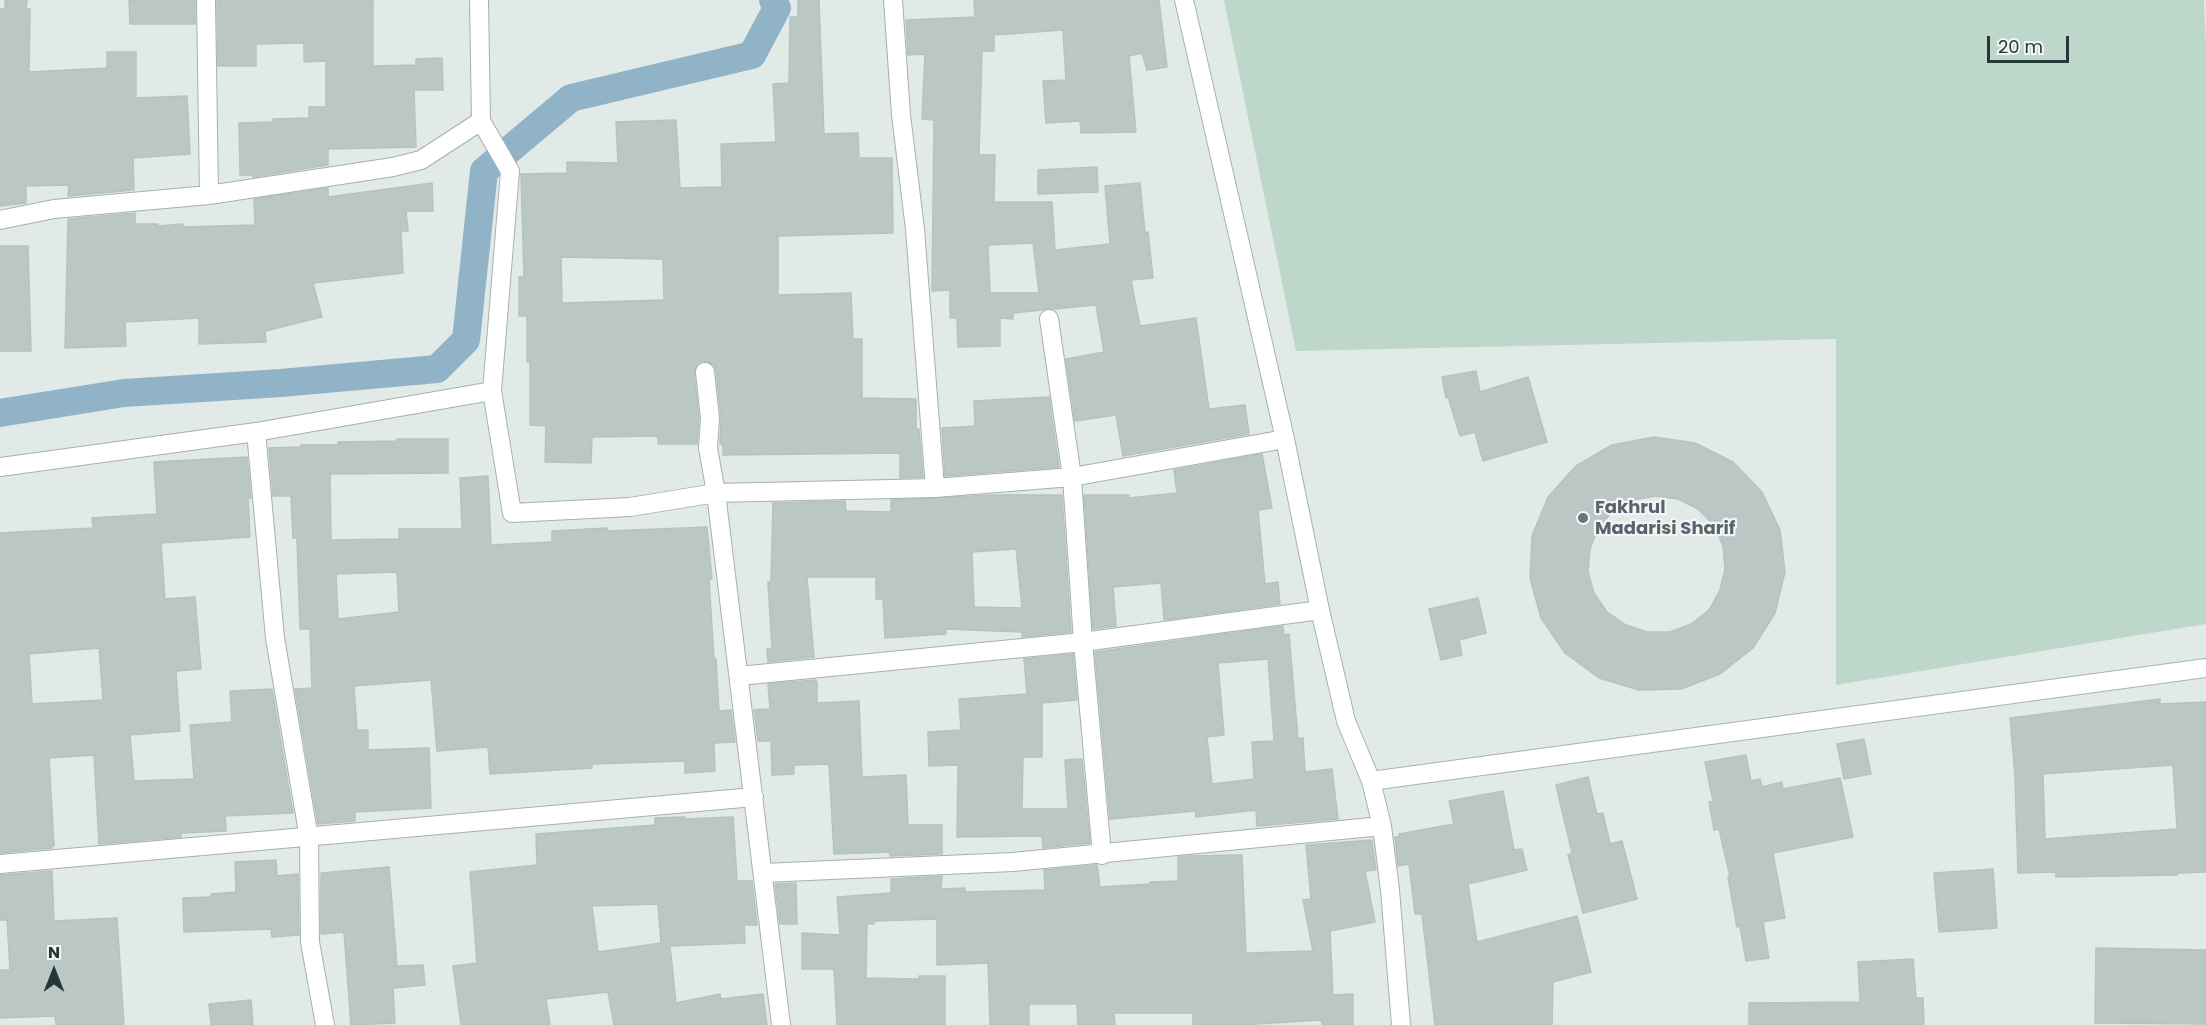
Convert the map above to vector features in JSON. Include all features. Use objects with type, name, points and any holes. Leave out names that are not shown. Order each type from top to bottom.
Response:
[{"type":"street","points":[[206,0],[209,195]]},
{"type":"street","points":[[479,0],[481,121],[510,171],[492,391],[512,513],[630,507],[716,493],[935,488],[1072,477],[1285,439]]},
{"type":"street","points":[[893,0],[901,115],[915,229],[935,488]]},
{"type":"street","points":[[1185,0],[1346,720],[1371,781],[1382,826],[1390,890],[1401,1025]]},
{"type":"street","points":[[0,220],[54,208],[209,195],[393,167],[421,160],[481,121]]},
{"type":"street","points":[[1049,319],[1072,477],[1083,642],[1102,855]]},
{"type":"street","points":[[705,372],[710,418],[708,448],[716,493],[781,1025]]},
{"type":"street","points":[[0,467],[256,432],[492,391]]},
{"type":"street","points":[[256,432],[275,638],[309,838],[310,942],[325,1025]]},
{"type":"street","points":[[739,676],[1083,642],[1320,610]]},
{"type":"street","points":[[1371,781],[2206,668]]},
{"type":"street","points":[[0,864],[754,797]]},
{"type":"street","points":[[763,873],[1012,862],[1382,826]]},
{"type":"green space","points":[[1224,0],[2204,0],[2206,48],[2206,624],[1836,685],[1836,339],[1296,351]]},
{"type":"building","points":[[5,0],[27,0],[26,9],[30,9],[29,72],[107,68],[107,52],[136,52],[136,98],[187,96],[190,154],[133,158],[134,190],[68,196],[69,185],[26,186],[26,203],[0,206],[0,9],[5,9]]},
{"type":"building","points":[[129,0],[195,0],[195,24],[130,24]]},
{"type":"building","points":[[217,0],[373,0],[373,66],[416,65],[416,59],[442,58],[443,90],[414,90],[416,147],[328,149],[328,165],[253,177],[253,175],[240,175],[239,123],[309,118],[309,107],[326,107],[326,61],[304,62],[304,43],[256,44],[256,66],[218,66]]},
{"type":"building","points":[[798,0],[819,0],[824,134],[858,133],[859,158],[892,158],[893,233],[778,236],[778,295],[851,293],[853,339],[862,339],[862,398],[916,399],[916,429],[919,429],[923,477],[900,478],[900,453],[723,455],[723,444],[720,444],[721,417],[716,371],[714,365],[704,361],[698,363],[694,373],[699,418],[697,444],[658,444],[658,436],[592,437],[591,463],[545,462],[546,426],[530,425],[527,316],[519,316],[519,277],[524,277],[521,174],[567,173],[567,162],[618,163],[616,122],[676,120],[680,188],[722,187],[721,144],[776,142],[773,84],[789,83],[790,17],[798,17]],"holes":[[[561,257],[663,259],[664,300],[562,303]]]},
{"type":"building","points":[[974,0],[1159,0],[1167,67],[1147,70],[1142,53],[1129,56],[1136,132],[1081,133],[1080,121],[1046,123],[1043,81],[1066,80],[1063,30],[994,35],[994,51],[982,51],[979,155],[995,155],[994,202],[1052,202],[1055,250],[1110,244],[1105,186],[1140,183],[1145,233],[1148,232],[1153,278],[1131,280],[1140,326],[1196,318],[1209,409],[1245,405],[1249,434],[1123,456],[1116,415],[1075,421],[1066,359],[1104,352],[1096,305],[1013,313],[1013,319],[1000,318],[1000,346],[958,347],[957,318],[950,318],[950,290],[932,291],[934,120],[922,119],[925,54],[908,55],[906,20],[975,17]],"holes":[[[1033,243],[1039,293],[990,293],[988,245]]]},
{"type":"building","points":[[1097,167],[1098,192],[1038,194],[1038,170]]},
{"type":"building","points":[[432,183],[433,211],[406,211],[408,231],[401,231],[403,273],[313,283],[322,317],[265,331],[266,342],[199,344],[199,318],[125,322],[126,346],[65,348],[68,219],[135,213],[135,224],[158,224],[158,226],[183,224],[183,227],[255,225],[254,199],[328,188],[328,197]]},
{"type":"building","points":[[0,246],[28,246],[31,351],[0,351]]},
{"type":"building","points":[[1476,371],[1480,392],[1528,377],[1547,442],[1483,461],[1475,432],[1460,436],[1448,397],[1446,398],[1442,377]]},
{"type":"building","points":[[1049,397],[1059,467],[945,476],[942,428],[975,426],[974,401]]},
{"type":"building","points":[[1654,437],[1695,443],[1733,462],[1762,492],[1780,530],[1785,572],[1775,613],[1753,648],[1720,674],[1681,689],[1639,690],[1599,678],[1565,653],[1541,618],[1530,578],[1532,536],[1548,497],[1576,466],[1612,445]],"holes":[[[1655,496],[1678,499],[1698,509],[1714,525],[1723,546],[1725,569],[1720,590],[1709,610],[1691,624],[1670,632],[1647,632],[1626,625],[1607,612],[1594,593],[1588,572],[1590,549],[1598,528],[1613,511],[1633,500]]]},
{"type":"building","points":[[397,439],[448,439],[448,473],[330,474],[331,540],[399,539],[399,529],[462,529],[460,478],[488,476],[491,545],[552,542],[552,531],[707,527],[719,711],[731,710],[735,742],[714,743],[715,771],[685,773],[685,761],[592,764],[592,768],[490,774],[488,747],[437,751],[431,680],[354,686],[357,730],[368,730],[368,750],[429,748],[431,808],[355,812],[355,821],[318,824],[295,689],[312,688],[310,629],[300,629],[297,538],[293,538],[291,496],[273,496],[269,448],[338,445],[338,442],[397,441]],"holes":[[[397,572],[399,612],[338,619],[336,574]]]},
{"type":"building","points":[[1262,454],[1272,508],[1258,510],[1265,584],[1278,582],[1280,604],[1164,620],[1161,583],[1113,587],[1116,626],[1093,629],[1084,495],[1129,495],[1129,498],[1177,493],[1174,470]]},
{"type":"building","points":[[247,457],[251,498],[248,498],[250,537],[161,543],[165,599],[195,597],[201,669],[176,671],[180,731],[130,735],[134,781],[194,779],[190,725],[232,722],[230,691],[272,689],[293,813],[225,816],[226,831],[181,833],[181,837],[99,844],[94,755],[49,758],[54,846],[0,853],[0,533],[93,528],[92,518],[157,514],[154,462]],"holes":[[[99,648],[103,700],[32,704],[29,654]]]},
{"type":"building","points":[[994,495],[1062,495],[1071,632],[1022,637],[1022,632],[946,629],[946,634],[885,638],[883,599],[876,599],[876,577],[807,577],[814,657],[768,662],[767,649],[772,649],[768,582],[771,582],[773,503],[845,501],[846,511],[891,512],[891,500]],"holes":[[[1016,549],[1022,608],[974,607],[972,552]]]},
{"type":"building","points":[[1478,598],[1486,633],[1459,640],[1462,655],[1441,660],[1429,609]]},
{"type":"building","points":[[1283,626],[1284,635],[1289,634],[1298,739],[1303,738],[1305,772],[1332,769],[1338,819],[1257,826],[1256,810],[1196,817],[1195,811],[1110,819],[1095,652]],"holes":[[[1268,659],[1274,741],[1252,742],[1254,779],[1212,784],[1207,737],[1224,735],[1218,663]]]},
{"type":"building","points":[[1073,654],[1077,700],[1042,703],[1042,757],[1023,757],[1022,809],[1068,809],[1065,760],[1082,759],[1090,843],[1043,848],[1042,836],[957,837],[958,765],[929,766],[928,732],[961,730],[959,699],[1027,694],[1024,659]]},
{"type":"building","points":[[815,680],[817,682],[817,703],[859,701],[862,777],[906,775],[908,825],[942,825],[942,854],[890,856],[890,852],[834,854],[829,764],[794,765],[794,774],[772,775],[771,741],[758,741],[754,710],[770,709],[768,684]]},
{"type":"building","points":[[2160,699],[2160,704],[2206,702],[2206,872],[2177,873],[2177,875],[2056,877],[2056,872],[2018,873],[2015,776],[2010,718]],"holes":[[[2173,765],[2177,829],[2045,839],[2043,774]]]},
{"type":"building","points":[[1864,739],[1871,774],[1844,779],[1837,744]]},
{"type":"building","points":[[1746,755],[1751,781],[1760,779],[1762,787],[1782,782],[1783,789],[1840,778],[1853,837],[1773,853],[1785,918],[1763,922],[1769,958],[1746,961],[1740,926],[1737,927],[1728,877],[1730,877],[1719,829],[1714,830],[1709,802],[1713,801],[1705,762]]},
{"type":"building","points":[[1588,777],[1597,814],[1603,813],[1610,844],[1622,841],[1637,899],[1583,913],[1568,855],[1572,853],[1556,785]]},
{"type":"building","points":[[1503,791],[1514,850],[1522,849],[1527,870],[1468,884],[1477,942],[1577,916],[1591,972],[1553,982],[1552,1025],[1435,1025],[1422,914],[1415,914],[1409,864],[1398,866],[1395,837],[1399,837],[1399,834],[1454,824],[1449,801]]},
{"type":"building","points":[[733,817],[737,881],[752,881],[757,925],[744,925],[745,943],[670,946],[676,1003],[720,994],[721,999],[763,994],[767,1025],[614,1025],[608,992],[546,999],[550,1025],[461,1025],[453,966],[477,963],[470,872],[537,865],[536,834],[655,825],[655,818]],"holes":[[[658,904],[661,943],[598,952],[592,906]]]},
{"type":"building","points":[[1372,840],[1376,870],[1365,871],[1375,922],[1330,931],[1333,995],[1353,994],[1353,1025],[1322,1025],[1322,1020],[1241,1025],[1193,1025],[1193,1013],[1114,1013],[1115,1025],[1078,1025],[1077,1004],[1029,1004],[1029,1025],[990,1025],[988,963],[937,965],[937,919],[874,921],[874,924],[867,924],[866,978],[919,979],[919,976],[945,976],[945,1025],[837,1025],[834,969],[802,969],[802,933],[840,935],[837,897],[891,893],[891,879],[942,876],[941,889],[965,888],[965,892],[1045,890],[1044,870],[1097,865],[1100,887],[1150,884],[1150,882],[1178,881],[1178,857],[1189,856],[1242,855],[1246,953],[1313,951],[1303,900],[1311,899],[1306,845]]},
{"type":"building","points":[[276,860],[277,876],[298,874],[299,935],[272,937],[271,929],[184,932],[183,898],[211,897],[211,894],[236,892],[235,862]]},
{"type":"building","points":[[389,867],[397,966],[423,965],[425,985],[393,988],[395,1023],[351,1025],[344,932],[321,934],[321,873]]},
{"type":"building","points":[[1993,869],[1997,928],[1939,932],[1934,873]]},
{"type":"building","points":[[52,871],[54,921],[117,918],[124,1025],[56,1025],[55,1016],[0,1018],[0,970],[10,970],[7,920],[0,920],[0,875]]},
{"type":"building","points":[[796,883],[797,924],[780,924],[775,884]]},
{"type":"building","points":[[2096,948],[2206,950],[2206,1024],[2095,1023]]},
{"type":"building","points":[[1913,959],[1916,998],[1923,998],[1924,1025],[1749,1025],[1749,1003],[1860,1002],[1858,962]]},
{"type":"building","points":[[251,1000],[253,1025],[211,1025],[209,1004]]},
{"type":"waterway","points":[[0,413],[124,393],[281,383],[437,369],[466,340],[484,171],[571,98],[752,55],[777,8],[773,0]]},
{"type":"place","name":"Fakhrul Madarisi Sharif","points":[[1583,518]]}]
